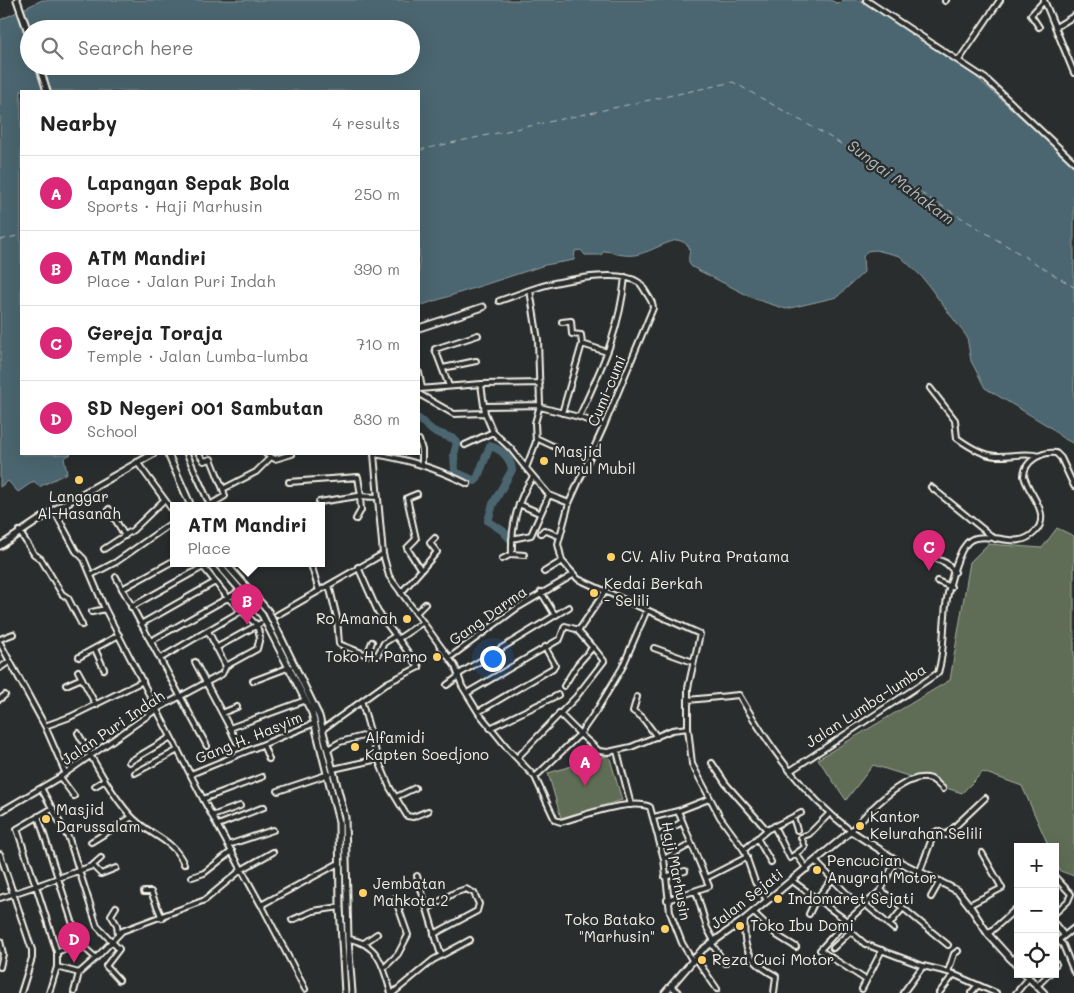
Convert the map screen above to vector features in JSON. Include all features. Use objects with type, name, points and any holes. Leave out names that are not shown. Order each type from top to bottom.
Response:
[{"type":"main road","points":[[17,0],[24,20]]},
{"type":"main road","points":[[42,75],[47,90]]},
{"type":"main road","points":[[420,328],[483,307]]},
{"type":"main road","points":[[0,546],[19,531],[151,455]]},
{"type":"main road","points":[[168,455],[189,502]]},
{"type":"main road","points":[[220,567],[262,615],[306,699],[327,758],[333,769],[346,826],[348,939],[352,993]]},
{"type":"main road","points":[[229,567],[260,601],[275,624],[316,705],[323,729],[328,748],[329,774],[339,822],[340,907],[346,993]]},
{"type":"main road","points":[[851,831],[896,860],[958,891],[970,905],[988,934],[1014,964]]},
{"type":"main road","name":"Jalan Sejati","points":[[665,993],[693,958],[816,862],[851,831]]},
{"type":"main road","points":[[1029,978],[1044,993]]},
{"type":"street","points":[[866,0],[986,79],[1074,162]]},
{"type":"street","points":[[959,60],[1000,0]]},
{"type":"street","points":[[1039,27],[1030,15],[1044,0],[1074,73]]},
{"type":"street","points":[[1056,27],[1074,16]]},
{"type":"street","points":[[1069,60],[1074,59]]},
{"type":"street","points":[[499,300],[530,290],[575,280],[624,277],[620,316],[579,417]]},
{"type":"street","name":"Cumi-cumi","points":[[624,277],[639,282],[654,305],[604,426],[569,503],[558,544],[562,560],[572,575],[604,593],[699,633],[688,700],[688,728],[693,768],[709,799]]},
{"type":"street","points":[[526,468],[536,438],[535,422],[540,406],[538,340],[530,290]]},
{"type":"street","points":[[562,322],[571,322],[572,334],[581,335],[582,344],[562,413]]},
{"type":"street","points":[[449,386],[435,349],[478,335]]},
{"type":"street","points":[[582,344],[606,352]]},
{"type":"street","points":[[443,368],[476,361]]},
{"type":"street","points":[[421,388],[481,384],[540,384]]},
{"type":"street","points":[[481,384],[485,414],[493,432],[511,449],[549,495],[569,503]]},
{"type":"street","points":[[930,388],[955,420],[957,438],[963,443],[992,455],[1039,456],[1050,452],[1058,454],[1074,486]]},
{"type":"street","points":[[420,395],[454,414],[485,414]]},
{"type":"street","points":[[484,406],[540,406],[604,426]]},
{"type":"street","points":[[465,445],[493,432]]},
{"type":"street","points":[[536,438],[553,446]]},
{"type":"street","points":[[420,443],[422,465]]},
{"type":"street","points":[[187,455],[208,502]]},
{"type":"street","points":[[201,455],[204,461],[211,459],[226,496],[215,502]]},
{"type":"street","points":[[267,455],[270,458],[278,459],[289,455]]},
{"type":"street","points":[[374,455],[383,554],[389,576],[449,658],[459,675],[462,686],[478,712],[516,758],[535,777],[553,816],[560,822],[631,805],[617,751]]},
{"type":"street","points":[[378,455],[422,465],[448,474],[468,484]]},
{"type":"street","name":"Jalan Lumba-lumba","points":[[790,771],[938,673],[942,658],[945,613],[961,552],[969,540],[982,537],[1019,540],[1038,529],[1041,522],[1040,510],[1024,476],[1028,464],[1039,456]]},
{"type":"street","points":[[223,489],[256,472],[270,458]]},
{"type":"street","points":[[137,462],[170,507]]},
{"type":"street","points":[[512,554],[512,539],[519,504],[533,477]]},
{"type":"street","points":[[289,482],[358,478],[361,509],[356,519]]},
{"type":"street","points":[[932,487],[996,539]]},
{"type":"street","points":[[417,494],[407,498],[416,539],[407,548],[421,570]]},
{"type":"street","points":[[512,539],[531,535],[539,513],[549,495]]},
{"type":"street","points":[[319,502],[361,496],[377,497]]},
{"type":"street","points":[[104,549],[125,536],[164,500]]},
{"type":"street","points":[[519,504],[539,513]]},
{"type":"street","points":[[110,509],[125,536]]},
{"type":"street","points":[[54,510],[90,575],[105,609],[203,799],[262,906],[304,988]]},
{"type":"street","points":[[90,575],[116,562],[170,524]]},
{"type":"street","points":[[542,533],[544,530],[559,536]]},
{"type":"street","points":[[19,531],[34,554],[41,559],[62,594],[68,598],[82,625]]},
{"type":"street","points":[[402,593],[437,551],[430,543],[434,538]]},
{"type":"street","points":[[276,615],[383,554]]},
{"type":"street","points":[[502,558],[512,554],[524,555]]},
{"type":"street","points":[[937,559],[946,563],[955,572]]},
{"type":"street","points":[[544,572],[562,560]]},
{"type":"street","points":[[122,589],[170,563]]},
{"type":"street","points":[[131,607],[199,567]]},
{"type":"street","points":[[204,567],[228,598],[259,624],[216,648]]},
{"type":"street","points":[[312,567],[319,591]]},
{"type":"street","points":[[323,729],[387,683],[418,669],[419,666],[378,612],[358,567]]},
{"type":"street","name":"Gang Darma","points":[[449,658],[541,592],[572,575]]},
{"type":"street","points":[[116,577],[182,696],[207,746]]},
{"type":"street","points":[[937,581],[951,587]]},
{"type":"street","points":[[141,624],[215,582]]},
{"type":"street","points":[[329,585],[337,618],[339,644],[366,656],[372,642]]},
{"type":"street","points":[[151,641],[240,591]]},
{"type":"street","points":[[541,592],[556,615]]},
{"type":"street","points":[[578,631],[604,593]]},
{"type":"street","points":[[416,612],[425,604]]},
{"type":"street","points":[[448,685],[459,675],[569,607]]},
{"type":"street","points":[[92,612],[105,609]]},
{"type":"street","points":[[161,658],[243,610]]},
{"type":"street","points":[[535,777],[580,734],[598,708],[622,668],[647,610]]},
{"type":"street","points":[[377,656],[384,644],[422,622]]},
{"type":"street","name":"Jalan Puri Indah","points":[[0,812],[60,777],[157,708],[207,684],[222,674],[226,666],[257,649],[260,637],[259,624]]},
{"type":"street","points":[[467,693],[562,638],[565,626],[578,631],[604,660],[576,697],[516,758]]},
{"type":"street","points":[[208,631],[226,666]]},
{"type":"street","points":[[13,634],[0,641],[45,726],[65,772]]},
{"type":"street","points":[[79,657],[119,635]]},
{"type":"street","points":[[478,712],[553,668],[555,665],[545,647]]},
{"type":"street","points":[[564,686],[577,665],[592,647]]},
{"type":"street","points":[[654,648],[693,662]]},
{"type":"street","points":[[95,649],[104,669]]},
{"type":"street","points":[[0,668],[10,661]]},
{"type":"street","points":[[195,662],[236,741]]},
{"type":"street","points":[[253,682],[290,667]]},
{"type":"street","points":[[78,671],[96,705]]},
{"type":"street","points":[[66,685],[82,678]]},
{"type":"street","points":[[45,726],[96,705],[143,681]]},
{"type":"street","points":[[0,699],[5,695]]},
{"type":"street","points":[[490,728],[558,695]]},
{"type":"street","points":[[688,700],[738,695],[767,743],[808,795],[851,831],[869,811],[901,786],[924,778],[934,781],[943,789]]},
{"type":"street","points":[[637,697],[633,711],[642,717],[657,737]]},
{"type":"street","points":[[230,728],[306,699]]},
{"type":"street","points":[[362,702],[378,759],[396,798],[408,817],[428,811]]},
{"type":"street","points":[[222,713],[237,707]]},
{"type":"street","points":[[559,713],[599,751],[617,751],[672,730],[688,728]]},
{"type":"street","name":"Gang H. Hasyim","points":[[191,774],[315,723]]},
{"type":"street","points":[[78,734],[105,780],[132,817],[172,845],[184,864]]},
{"type":"street","points":[[328,748],[340,742],[371,734]]},
{"type":"street","points":[[129,762],[171,737]]},
{"type":"street","points":[[263,745],[269,759]]},
{"type":"street","points":[[135,773],[178,750]]},
{"type":"street","points":[[333,769],[378,759]]},
{"type":"street","points":[[712,763],[726,784],[767,830]]},
{"type":"street","points":[[278,791],[329,774]]},
{"type":"street","points":[[60,777],[74,796]]},
{"type":"street","points":[[203,799],[262,777]]},
{"type":"street","points":[[95,786],[105,780]]},
{"type":"street","points":[[41,788],[67,833],[97,926],[119,950],[106,966],[119,980]]},
{"type":"street","points":[[396,798],[415,788]]},
{"type":"street","points":[[920,871],[934,833],[946,835],[985,798]]},
{"type":"street","points":[[654,817],[678,811],[709,799],[744,850],[755,882],[767,900]]},
{"type":"street","name":"Haji Marhusin","points":[[631,805],[650,807],[664,859],[667,900],[674,925],[693,958],[717,989]]},
{"type":"street","points":[[212,816],[240,806]]},
{"type":"street","points":[[218,825],[264,807]]},
{"type":"street","points":[[49,993],[57,967],[57,952],[17,829],[52,808]]},
{"type":"street","points":[[667,900],[709,887],[678,811]]},
{"type":"street","points":[[744,850],[767,830],[801,813]]},
{"type":"street","points":[[774,826],[789,858],[805,847],[802,837],[809,834],[829,814]]},
{"type":"street","points":[[38,816],[79,943],[96,958]]},
{"type":"street","points":[[91,842],[132,817]]},
{"type":"street","points":[[793,817],[797,830]]},
{"type":"street","points":[[658,836],[682,822]]},
{"type":"street","points":[[228,845],[273,830]]},
{"type":"street","points":[[757,838],[771,862]]},
{"type":"street","points":[[664,859],[691,844]]},
{"type":"street","points":[[192,877],[204,873],[232,851]]},
{"type":"street","points":[[74,993],[80,973],[122,931],[162,918],[204,900],[241,870],[274,852]]},
{"type":"street","points":[[970,905],[1002,888],[982,853]]},
{"type":"street","points":[[0,854],[33,954],[22,993]]},
{"type":"street","points":[[796,854],[806,869]]},
{"type":"street","points":[[706,878],[747,857]]},
{"type":"street","points":[[0,898],[57,879],[92,865],[101,858]]},
{"type":"street","points":[[866,980],[820,952],[821,948],[881,890],[896,860]]},
{"type":"street","points":[[816,862],[849,896]]},
{"type":"street","points":[[262,906],[340,863]]},
{"type":"street","points":[[92,865],[101,874],[116,868]]},
{"type":"street","points":[[665,877],[685,871]]},
{"type":"street","points":[[417,876],[442,956]]},
{"type":"street","points":[[791,880],[847,921]]},
{"type":"street","points":[[809,914],[816,899],[832,880]]},
{"type":"street","points":[[1059,880],[1072,894],[1059,909]]},
{"type":"street","points":[[931,897],[940,881]]},
{"type":"street","points":[[427,909],[454,893],[466,889],[474,893],[479,904],[477,911],[434,934]]},
{"type":"street","points":[[881,890],[948,945]]},
{"type":"street","points":[[696,891],[712,942],[725,964]]},
{"type":"street","points":[[144,892],[151,892],[162,918]]},
{"type":"street","points":[[385,967],[398,954],[408,935],[396,898]]},
{"type":"street","points":[[866,905],[894,929]]},
{"type":"street","points":[[116,907],[111,915],[117,925],[118,935]]},
{"type":"street","points":[[292,920],[312,911],[340,907]]},
{"type":"street","points":[[889,925],[903,908]]},
{"type":"street","points":[[988,934],[1014,911]]},
{"type":"street","points":[[753,912],[778,936],[796,947]]},
{"type":"street","points":[[745,919],[743,936],[746,948],[761,968],[776,976],[774,993]]},
{"type":"street","points":[[843,925],[865,944],[924,966],[954,974],[996,993]]},
{"type":"street","points":[[1059,939],[1074,928]]},
{"type":"street","points":[[1059,929],[1063,934]]},
{"type":"street","points":[[832,948],[850,932]]},
{"type":"street","points":[[364,944],[376,934]]},
{"type":"street","points":[[348,939],[364,944],[385,967],[392,993],[442,956],[470,940]]},
{"type":"street","points":[[0,941],[3,954],[0,967]]},
{"type":"street","points":[[1059,942],[1063,945],[1074,972]]},
{"type":"street","points":[[57,952],[79,943]]},
{"type":"street","points":[[862,989],[882,950]]},
{"type":"street","points":[[948,972],[954,954],[958,950]]},
{"type":"street","points":[[1011,961],[1014,958]]},
{"type":"street","points":[[903,993],[924,966]]},
{"type":"street","points":[[57,967],[80,973]]},
{"type":"street","points":[[940,993],[954,974]]},
{"type":"street","points":[[1016,993],[1026,978]]},
{"type":"street","points":[[1037,986],[1045,978]]},
{"type":"street","points":[[971,993],[978,985]]},
{"type":"street","points":[[671,986],[679,993]]},
{"type":"green space","points":[[1057,528],[1074,536],[1074,876],[1060,871],[1059,843],[1047,843],[1022,786],[983,772],[962,793],[873,765],[846,800],[818,759],[950,680],[970,562],[988,544],[1042,548]]},
{"type":"green space","points":[[609,755],[622,800],[561,818],[548,773]]},
{"type":"water","name":"Sungai Mahakam","points":[[42,0],[830,0],[839,4],[843,0],[862,0],[975,76],[1074,165],[1074,444],[1061,437],[1050,427],[985,388],[971,361],[967,337],[922,277],[900,256],[876,250],[867,251],[863,257],[864,272],[837,297],[786,309],[755,299],[692,267],[689,263],[688,246],[678,240],[631,255],[604,251],[601,255],[585,255],[581,250],[575,251],[574,260],[545,265],[420,306],[420,90],[20,90],[20,455],[69,455],[64,458],[67,473],[39,487],[34,481],[18,492],[8,481],[0,487],[0,20]]},
{"type":"waterway","points":[[420,420],[433,431],[454,439],[457,443],[454,454],[455,472],[475,481],[490,446],[498,449],[508,458],[512,470],[493,504],[488,521],[503,531],[511,540]]},
{"type":"ferry route","points":[[420,150],[733,82],[828,136],[1074,287]]},
{"type":"ferry route","points":[[0,240],[20,235]]},
{"type":"place","name":"Masjid Nurul Mubil","points":[[544,461]]},
{"type":"place","name":"Langgar Al-Hasanah","points":[[79,480]]},
{"type":"place","name":"CV. Aliv Putra Pratama","points":[[611,557]]},
{"type":"place","name":"Gereja Toraja","points":[[929,571]]},
{"type":"place","name":"Kedai Berkah - Selili","points":[[594,593]]},
{"type":"place","name":"Ro Amanah","points":[[407,619]]},
{"type":"place","name":"ATM Mandiri","points":[[247,625]]},
{"type":"place","name":"Toko H. Parno","points":[[437,657]]},
{"type":"place","name":"Alfamidi Kapten Soedjono","points":[[355,747]]},
{"type":"place","name":"Lapangan Sepak Bola","points":[[585,786]]},
{"type":"place","name":"Masjid Darussalam","points":[[46,819]]},
{"type":"place","name":"Kantor Kelurahan Selili","points":[[860,826]]},
{"type":"place","name":"Pencucian Anugrah Motor","points":[[817,870]]},
{"type":"place","name":"Jembatan Mahkota 2","points":[[363,893]]},
{"type":"place","name":"Indomaret Sejati","points":[[778,899]]},
{"type":"place","name":"Toko Ibu Domi","points":[[740,926]]},
{"type":"place","name":"Toko Batako \"Marhusin\"","points":[[665,929]]},
{"type":"place","name":"Reza Cuci Motor","points":[[702,960]]},
{"type":"place","name":"SD Negeri 001 Sambutan","points":[[74,963]]}]
